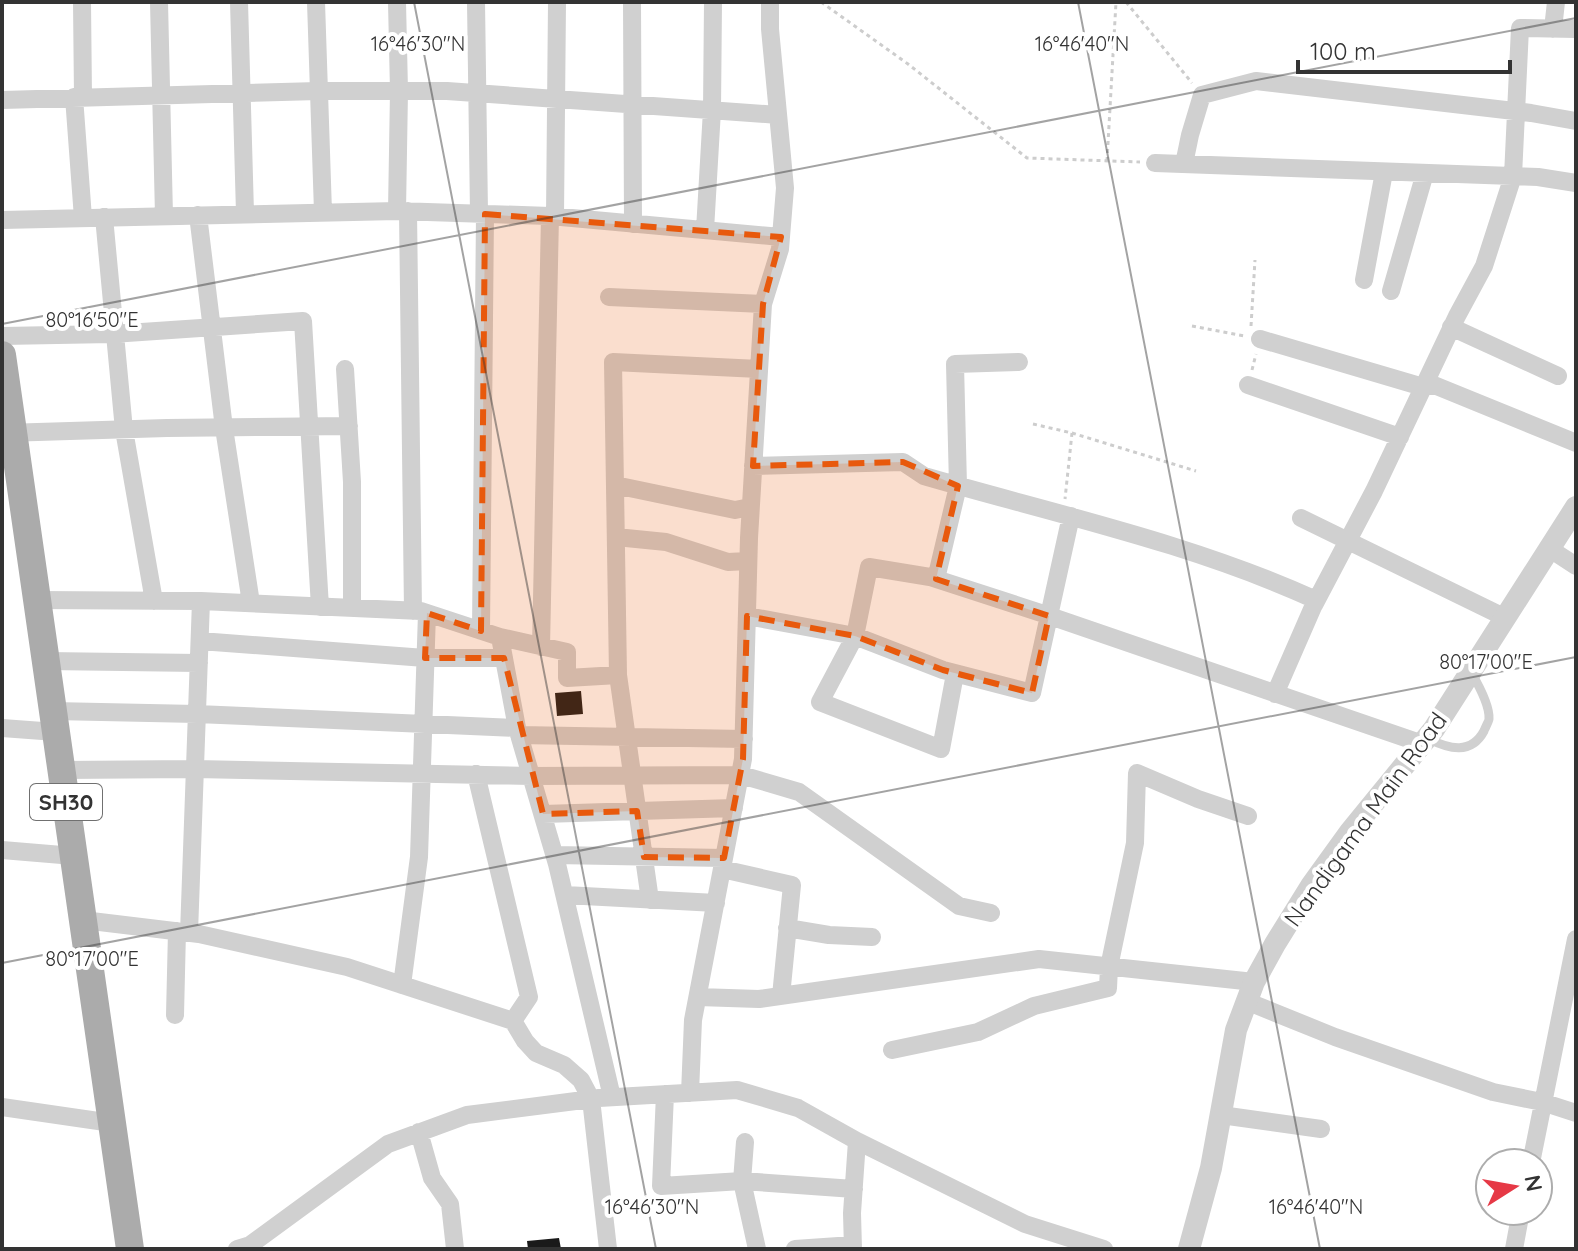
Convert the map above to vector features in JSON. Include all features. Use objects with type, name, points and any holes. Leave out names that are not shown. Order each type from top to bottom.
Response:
[{"type":"main road","name":"SH30","points":[[2,355],[8,433],[37,600],[130,1249]]},
{"type":"street","points":[[82,2],[79,97],[83,218]]},
{"type":"street","points":[[159,2],[164,216]]},
{"type":"street","points":[[239,2],[245,213]]},
{"type":"street","points":[[316,2],[323,212]]},
{"type":"street","points":[[397,2],[420,612],[425,658],[419,857],[402,985]]},
{"type":"street","points":[[476,2],[482,214],[481,631]]},
{"type":"street","points":[[541,647],[557,2]]},
{"type":"street","points":[[632,2],[633,224]]},
{"type":"street","points":[[705,230],[712,110],[713,2]]},
{"type":"street","points":[[690,1093],[693,1020],[741,775],[750,507],[763,304],[780,249],[785,188],[770,2]]},
{"type":"street","points":[[1553,29],[1556,2]]},
{"type":"street","points":[[1275,694],[1314,605],[1374,491],[1451,327],[1484,266],[1513,176],[1520,28],[1576,29]]},
{"type":"street","points":[[1184,164],[1202,95],[1256,81],[1576,121]]},
{"type":"street","points":[[2,100],[399,91],[477,93],[778,115]]},
{"type":"street","points":[[1155,163],[1538,177],[1576,183]]},
{"type":"street","points":[[1364,280],[1384,172]]},
{"type":"street","points":[[1391,291],[1425,173]]},
{"type":"street","points":[[2,220],[403,211],[553,216],[781,237]]},
{"type":"street","points":[[198,215],[224,428],[251,603]]},
{"type":"street","points":[[104,217],[124,430],[154,601]]},
{"type":"street","points":[[609,297],[763,304]]},
{"type":"street","points":[[2,336],[115,334],[303,321],[320,607]]},
{"type":"street","points":[[1451,327],[1558,376]]},
{"type":"street","points":[[1260,339],[1423,387],[1434,385],[1576,443]]},
{"type":"street","points":[[650,900],[618,675],[613,362],[759,369]]},
{"type":"street","points":[[936,579],[958,486],[955,364],[1019,362]]},
{"type":"street","points":[[345,369],[352,482],[352,608]]},
{"type":"street","points":[[1248,385],[1400,437]]},
{"type":"street","points":[[8,433],[349,426]]},
{"type":"street","points":[[753,466],[903,462],[924,476],[1134,533],[1283,585],[1316,600],[1314,605]]},
{"type":"street","points":[[615,485],[735,510],[750,507]]},
{"type":"street","name":"Nandigama Main Road","points":[[1189,1249],[1211,1168],[1236,1030],[1250,992],[1275,944],[1350,832],[1425,741],[1576,507]]},
{"type":"street","points":[[747,616],[855,636],[955,674],[1032,693],[1067,516]]},
{"type":"street","points":[[1301,518],[1506,618]]},
{"type":"street","points":[[616,537],[666,542],[728,562],[748,561]]},
{"type":"street","points":[[1550,549],[1576,566]]},
{"type":"street","points":[[955,674],[941,749],[820,702],[855,636],[869,567],[936,579],[1275,694],[1425,741]]},
{"type":"street","points":[[37,600],[201,601],[420,612],[500,637],[567,652],[567,678],[618,675]]},
{"type":"street","points":[[175,1015],[195,769],[201,601]]},
{"type":"street","points":[[500,637],[518,732],[555,855],[612,1097]]},
{"type":"street","points":[[200,641],[425,658],[504,658]]},
{"type":"street","points":[[46,661],[199,663]]},
{"type":"street","points":[[2,728],[55,721],[197,714],[627,737],[744,739]]},
{"type":"street","points":[[62,770],[195,769],[531,776],[741,775],[799,792],[959,906],[991,913]]},
{"type":"street","points":[[892,1050],[978,1032],[1034,1006],[1108,988],[1109,967],[1135,843],[1137,773],[1248,816]]},
{"type":"street","points":[[476,774],[529,997],[513,1021]]},
{"type":"street","points":[[543,814],[734,808]]},
{"type":"street","points":[[2,850],[74,856]]},
{"type":"street","points":[[555,855],[644,857],[723,864],[792,885],[781,996]]},
{"type":"street","points":[[565,895],[716,903]]},
{"type":"street","points":[[83,920],[183,932],[347,967],[513,1021],[536,1053],[564,1065],[581,1080],[591,1099],[608,1249]]},
{"type":"street","points":[[787,928],[829,935],[872,937]]},
{"type":"street","points":[[1534,1147],[1576,939]]},
{"type":"street","points":[[698,997],[759,999],[1039,959],[1109,967],[1250,992],[1335,1037],[1479,1087],[1576,1113]]},
{"type":"street","points":[[243,1248],[310,1203],[388,1144],[467,1115],[612,1097],[737,1090],[798,1108],[857,1141],[1025,1224],[1104,1249]]},
{"type":"street","points":[[665,1094],[661,1186],[742,1181],[854,1189]]},
{"type":"street","points":[[2,1107],[112,1123]]},
{"type":"street","points":[[1221,1115],[1321,1129]]},
{"type":"street","points":[[419,1132],[432,1178],[450,1204],[455,1249]]},
{"type":"street","points":[[795,1249],[853,1247],[857,1141]]},
{"type":"street","points":[[745,1142],[742,1181],[757,1249]]},
{"type":"street","points":[[1514,1249],[1518,1227]]},
{"type":"lane","points":[[1425,741],[1463,748],[1479,741],[1489,720],[1482,690],[1471,672]]},
{"type":"path","points":[[821,2],[908,64],[1027,158],[1155,163]]},
{"type":"path","points":[[1107,161],[1116,2]]},
{"type":"path","points":[[1126,2],[1202,95]]},
{"type":"path","points":[[1192,326],[1250,337],[1255,260]]},
{"type":"path","points":[[1248,385],[1260,339]]},
{"type":"path","points":[[1033,424],[1196,471]]},
{"type":"path","points":[[1067,516],[1072,433]]},
{"type":"highlighted area","points":[[485,214],[781,237],[763,304],[753,466],[903,462],[958,486],[936,579],[1049,616],[1032,693],[943,670],[855,636],[747,616],[743,759],[724,858],[644,857],[637,811],[543,814],[504,658],[425,658],[427,613],[481,631]]},
{"type":"building","points":[[581,691],[583,714],[557,716],[555,693]]},
{"type":"building","points":[[559,1238],[561,1249],[528,1249],[527,1241]]}]
